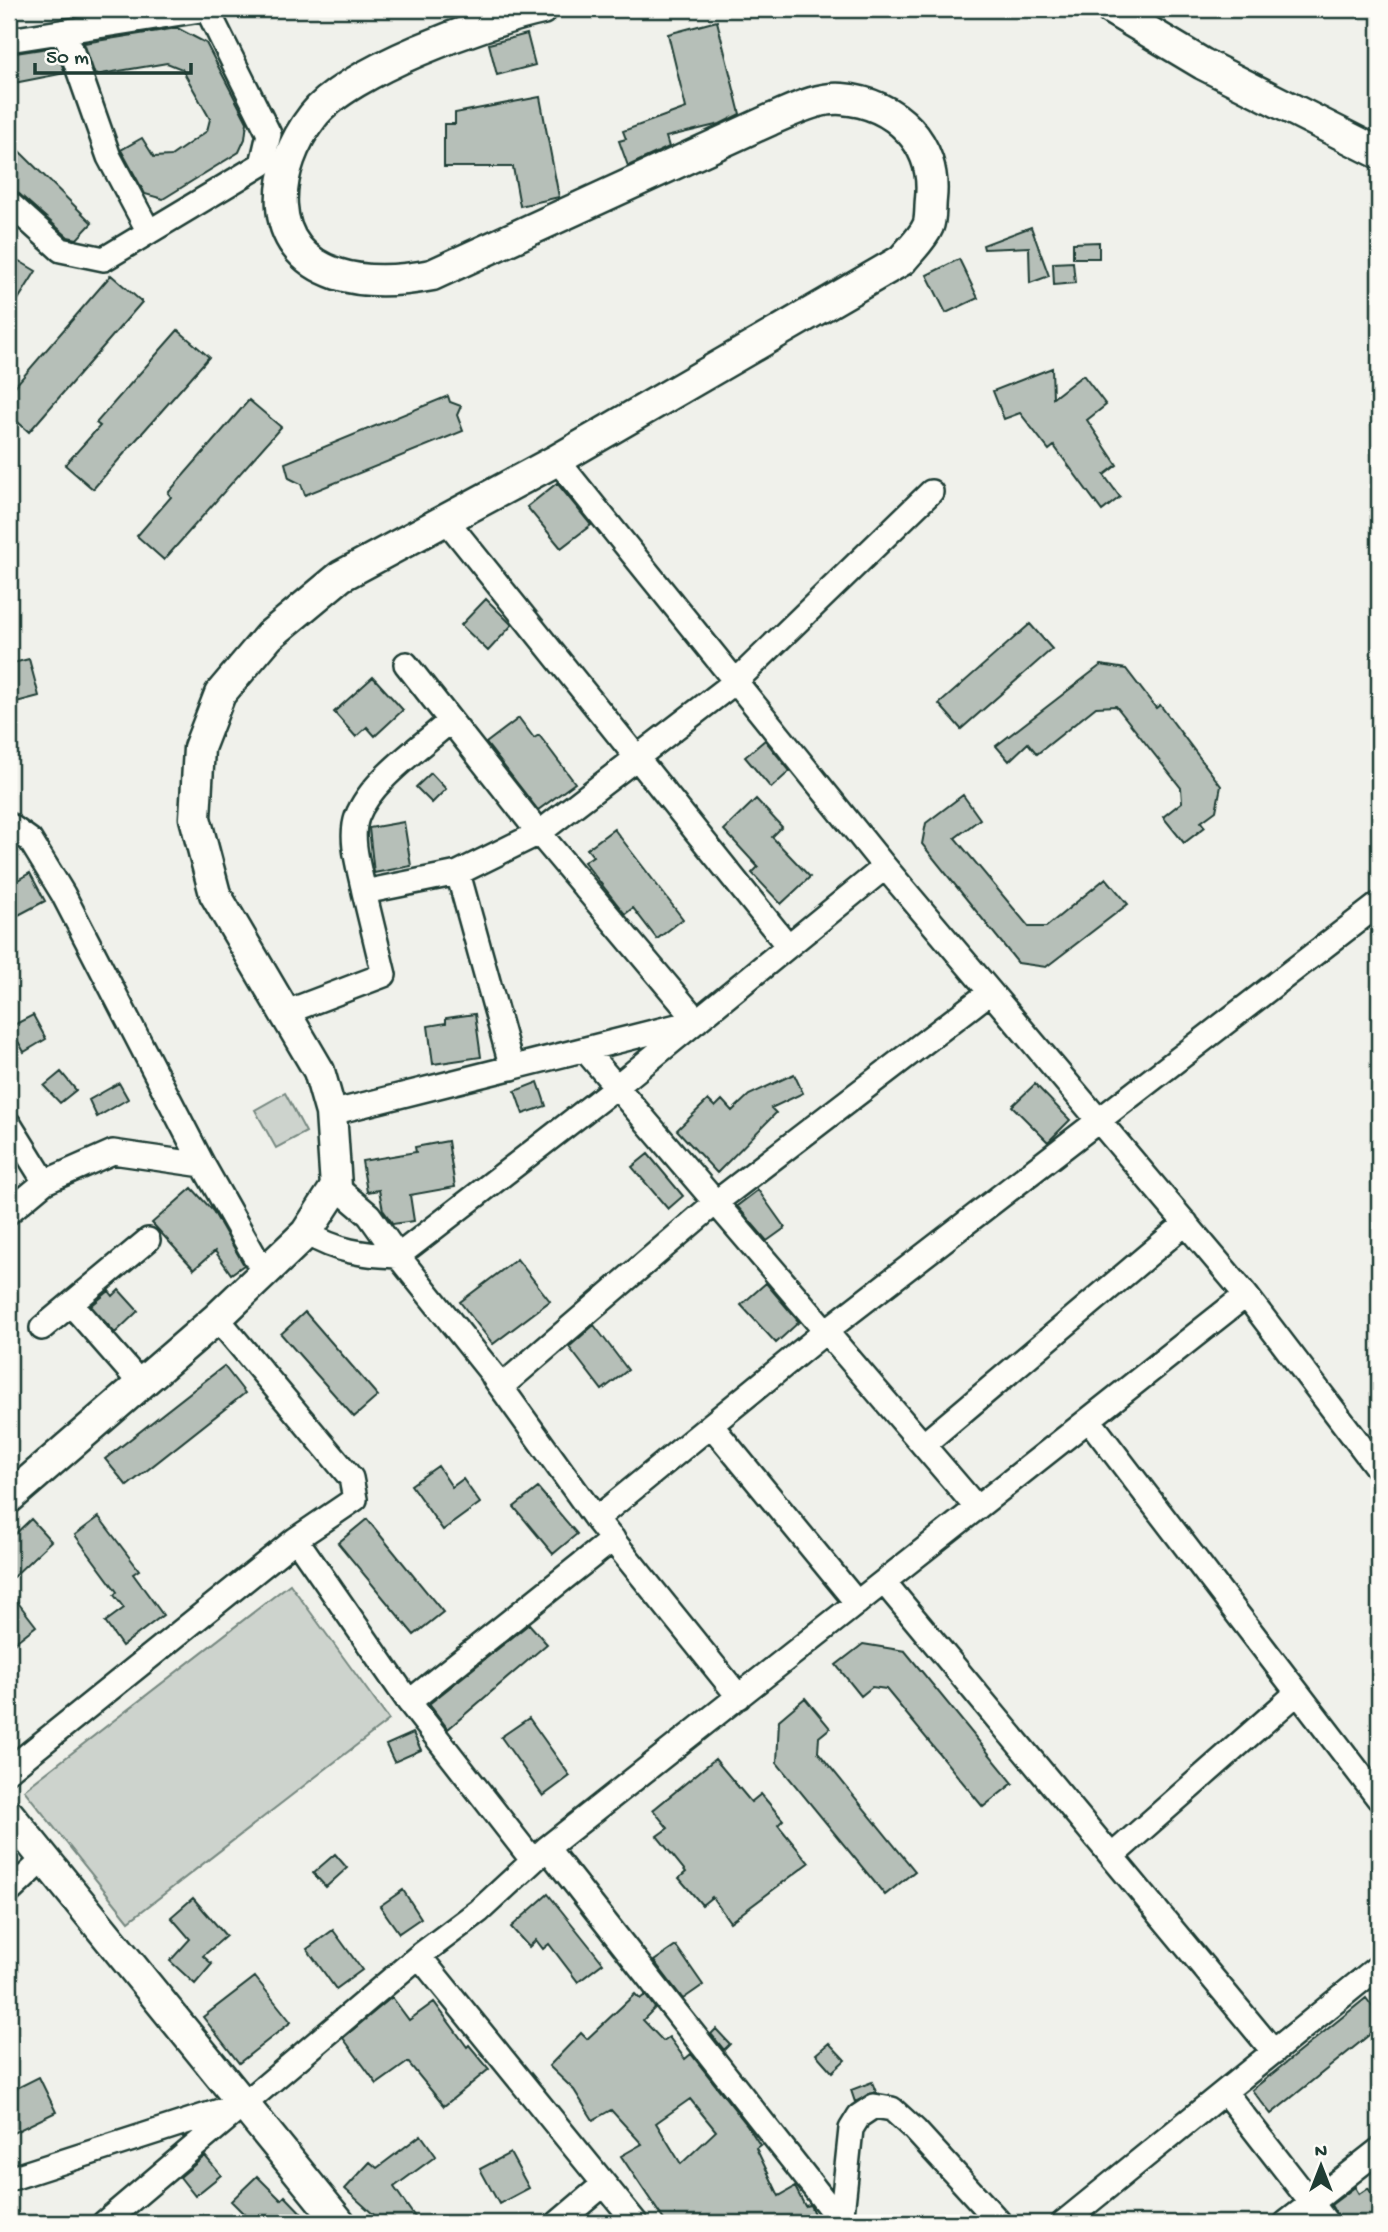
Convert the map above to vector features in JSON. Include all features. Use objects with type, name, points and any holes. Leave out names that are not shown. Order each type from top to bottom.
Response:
[{"type":"main road","points":[[9,1498],[217,1318],[263,1271],[306,1233],[336,1187],[331,1113],[319,1071],[215,894],[195,818],[199,748],[220,694],[269,636],[341,576],[557,460],[902,260],[928,225],[933,185],[924,147],[903,122],[870,106],[841,99],[795,110],[432,275],[400,281],[338,274],[321,267],[303,253],[287,232],[281,214],[280,191],[295,144],[314,114],[343,89],[432,45],[507,16],[541,9]]},
{"type":"main road","points":[[1111,9],[1203,64],[1379,153]]},
{"type":"main road","points":[[9,1815],[340,2223]]},
{"type":"street","points":[[9,40],[207,9],[270,134],[262,164],[104,259],[61,250],[9,203]]},
{"type":"street","points":[[65,32],[108,157],[149,232]]},
{"type":"street","points":[[557,460],[885,867],[1246,1295],[1379,1470]]},
{"type":"street","points":[[364,892],[458,873],[540,833],[735,682],[931,492]]},
{"type":"street","points":[[447,521],[788,946]]},
{"type":"street","points":[[406,664],[540,833],[697,1021]]},
{"type":"street","points":[[284,1013],[384,975],[356,852],[356,819],[379,781],[450,721]]},
{"type":"street","points":[[9,825],[30,840],[63,894],[203,1165],[263,1271]]},
{"type":"street","points":[[306,1233],[329,1247],[356,1255],[398,1256],[616,1087],[885,867]]},
{"type":"street","points":[[458,873],[512,1068]]},
{"type":"street","points":[[596,1519],[826,1331],[1379,904]]},
{"type":"street","points":[[336,1187],[369,1215],[398,1256],[502,1386],[715,1203],[990,992]]},
{"type":"street","points":[[331,1113],[697,1021]]},
{"type":"street","points":[[585,1050],[977,1508]]},
{"type":"street","points":[[9,1124],[45,1182]]},
{"type":"street","points":[[9,1212],[45,1182],[113,1152],[203,1165]]},
{"type":"street","points":[[923,1445],[1186,1223]]},
{"type":"street","points":[[42,1328],[148,1240]]},
{"type":"street","points":[[104,2223],[419,1956],[478,1911],[540,1855],[1246,1295]]},
{"type":"street","points":[[71,1304],[141,1384]]},
{"type":"street","points":[[9,1770],[296,1539],[355,1499],[351,1478],[217,1318]]},
{"type":"street","points":[[491,1373],[596,1519],[739,1697]]},
{"type":"street","points":[[1089,1420],[1379,1800]]},
{"type":"street","points":[[711,1425],[857,1603]]},
{"type":"street","points":[[296,1539],[409,1702],[540,1855],[841,2223]]},
{"type":"street","points":[[409,1702],[613,1539]]},
{"type":"street","points":[[884,1582],[1274,2052]]},
{"type":"street","points":[[1112,1856],[1297,1693]]},
{"type":"street","points":[[9,1892],[44,1859]]},
{"type":"street","points":[[419,1956],[636,2223]]},
{"type":"street","points":[[1063,2223],[1379,1966]]},
{"type":"street","points":[[1225,2092],[1327,2223]]},
{"type":"street","points":[[9,2179],[243,2104]]},
{"type":"street","points":[[841,2223],[851,2129],[859,2116],[874,2106],[892,2109],[915,2130],[1000,2223]]},
{"type":"street","points":[[1286,2223],[1379,2150]]},
{"type":"street","points":[[558,2223],[604,2184]]},
{"type":"shaded area","points":[[285,1093],[306,1132],[276,1148],[255,1110]]},
{"type":"shaded area","points":[[290,1584],[389,1720],[129,1921],[24,1790]]},
{"type":"building","points":[[717,21],[740,114],[720,124],[666,137],[669,147],[628,166],[619,141],[626,139],[623,131],[686,108],[668,34]]},
{"type":"building","points":[[177,28],[206,43],[247,122],[245,139],[239,152],[163,199],[145,194],[121,150],[142,138],[154,157],[171,156],[207,131],[210,119],[182,69],[167,63],[95,75],[84,43]]},
{"type":"building","points":[[527,34],[535,65],[497,75],[489,44]]},
{"type":"building","points":[[55,47],[65,73],[9,84],[9,54]]},
{"type":"building","points":[[540,97],[559,197],[520,206],[513,167],[444,167],[444,124],[455,124],[455,113]]},
{"type":"building","points":[[9,141],[92,223],[77,239],[68,237],[9,185]]},
{"type":"building","points":[[1031,227],[1049,276],[1030,283],[1029,247],[984,249],[983,245]]},
{"type":"building","points":[[1099,242],[1099,258],[1073,258],[1073,243]]},
{"type":"building","points":[[9,255],[36,271],[9,314]]},
{"type":"building","points":[[959,259],[978,298],[946,313],[927,275]]},
{"type":"building","points":[[1073,262],[1075,283],[1054,285],[1053,263]]},
{"type":"building","points":[[111,275],[142,302],[29,432],[9,414],[9,393]]},
{"type":"building","points":[[178,330],[209,357],[93,489],[65,465],[100,426],[96,423]]},
{"type":"building","points":[[1052,368],[1053,398],[1083,375],[1106,405],[1087,420],[1117,465],[1104,475],[1120,497],[1102,511],[1054,446],[1049,450],[1020,413],[1004,419],[993,391]]},
{"type":"building","points":[[448,396],[450,402],[461,406],[457,415],[463,431],[305,495],[301,484],[289,478],[285,463]]},
{"type":"building","points":[[249,400],[281,427],[164,560],[137,536],[171,497],[168,493]]},
{"type":"building","points":[[557,483],[591,525],[561,548],[527,507]]},
{"type":"building","points":[[486,599],[512,625],[488,651],[461,625]]},
{"type":"building","points":[[1030,624],[1052,649],[961,729],[939,704]]},
{"type":"building","points":[[29,659],[39,696],[9,704],[9,664]]},
{"type":"building","points":[[1101,665],[1126,669],[1156,708],[1160,705],[1221,786],[1216,811],[1201,822],[1205,827],[1184,843],[1163,817],[1182,802],[1181,788],[1116,706],[1096,707],[1037,754],[1028,743],[1009,761],[996,746]]},
{"type":"building","points":[[373,677],[403,710],[375,736],[367,727],[356,737],[334,712]]},
{"type":"building","points":[[519,718],[534,738],[539,735],[575,783],[538,810],[486,743]]},
{"type":"building","points":[[765,740],[790,771],[771,788],[745,757]]},
{"type":"building","points":[[431,773],[446,789],[432,803],[416,787]]},
{"type":"building","points":[[963,795],[980,819],[955,838],[1029,927],[1046,927],[1106,878],[1128,904],[1046,967],[1018,963],[922,844],[926,823]]},
{"type":"building","points":[[756,799],[782,827],[772,837],[810,877],[781,904],[752,873],[758,867],[724,830]]},
{"type":"building","points":[[404,822],[411,866],[374,873],[369,828]]},
{"type":"building","points":[[614,829],[683,919],[657,939],[633,908],[625,914],[584,862],[593,856],[587,849]]},
{"type":"building","points":[[30,873],[45,901],[9,920],[9,885]]},
{"type":"building","points":[[475,1014],[481,1057],[433,1064],[428,1026],[446,1023],[446,1018]]},
{"type":"building","points":[[33,1015],[46,1039],[24,1052],[10,1027]]},
{"type":"building","points":[[61,1072],[76,1090],[60,1103],[44,1086]]},
{"type":"building","points":[[794,1074],[803,1093],[771,1108],[776,1113],[717,1173],[677,1130],[708,1100],[715,1107],[722,1100],[732,1111],[749,1095]]},
{"type":"building","points":[[538,1082],[546,1106],[523,1114],[515,1091]]},
{"type":"building","points":[[119,1083],[128,1099],[97,1117],[89,1100]]},
{"type":"building","points":[[1035,1084],[1070,1120],[1048,1142],[1012,1106]]},
{"type":"building","points":[[448,1141],[455,1187],[410,1195],[414,1221],[393,1224],[383,1210],[379,1190],[367,1192],[362,1161],[416,1152],[415,1147]]},
{"type":"building","points":[[648,1154],[683,1196],[668,1209],[632,1167]]},
{"type":"building","points":[[192,1188],[213,1211],[244,1265],[231,1274],[215,1251],[194,1269],[152,1223]]},
{"type":"building","points":[[758,1190],[785,1228],[767,1241],[737,1206]]},
{"type":"building","points":[[517,1259],[550,1301],[493,1344],[460,1302]]},
{"type":"building","points":[[766,1283],[799,1322],[776,1343],[741,1305]]},
{"type":"building","points":[[119,1290],[138,1311],[115,1333],[91,1306],[109,1291],[113,1296]]},
{"type":"building","points":[[305,1312],[378,1396],[354,1417],[281,1334]]},
{"type":"building","points":[[594,1325],[628,1370],[602,1390],[569,1347]]},
{"type":"building","points":[[224,1366],[245,1393],[127,1486],[105,1459]]},
{"type":"building","points":[[438,1466],[452,1487],[463,1479],[480,1503],[443,1530],[411,1485]]},
{"type":"building","points":[[538,1488],[577,1534],[553,1554],[514,1507]]},
{"type":"building","points":[[99,1517],[139,1570],[133,1574],[163,1615],[122,1646],[105,1622],[124,1608],[114,1595],[117,1592],[75,1535]]},
{"type":"building","points":[[31,1519],[51,1541],[9,1581],[9,1540]]},
{"type":"building","points":[[367,1519],[443,1612],[414,1635],[338,1543]]},
{"type":"building","points":[[9,1591],[36,1626],[9,1647]]},
{"type":"building","points":[[529,1624],[547,1644],[448,1729],[429,1704]]},
{"type":"building","points":[[863,1644],[905,1651],[1013,1783],[983,1807],[886,1689],[872,1687],[861,1696],[836,1665]]},
{"type":"building","points":[[805,1698],[830,1728],[819,1737],[818,1752],[915,1871],[885,1895],[777,1763],[779,1720]]},
{"type":"building","points":[[529,1718],[570,1776],[543,1796],[501,1737]]},
{"type":"building","points":[[413,1733],[421,1750],[394,1762],[386,1745]]},
{"type":"building","points":[[715,1759],[751,1802],[761,1794],[783,1820],[778,1825],[809,1863],[730,1922],[712,1897],[702,1905],[679,1878],[686,1872],[657,1836],[668,1828],[653,1810]]},
{"type":"building","points":[[335,1854],[347,1868],[326,1887],[313,1873]]},
{"type":"building","points":[[403,1890],[421,1918],[399,1933],[380,1906]]},
{"type":"building","points":[[548,1894],[603,1963],[578,1982],[549,1944],[543,1949],[536,1940],[529,1947],[511,1927]]},
{"type":"building","points":[[193,1898],[226,1936],[203,1956],[212,1964],[195,1984],[170,1961],[190,1939],[171,1917]]},
{"type":"building","points":[[333,1930],[362,1970],[336,1989],[307,1949]]},
{"type":"building","points":[[676,1946],[703,1985],[683,1999],[654,1961]]},
{"type":"building","points":[[255,1977],[291,2022],[239,2063],[203,2017]]},
{"type":"building","points":[[635,1994],[640,1999],[645,1995],[655,2008],[643,2020],[663,2041],[669,2037],[685,2059],[691,2054],[760,2145],[756,2148],[779,2196],[795,2187],[805,2206],[810,2205],[818,2223],[666,2223],[621,2156],[642,2144],[611,2110],[593,2120],[574,2090],[549,2066],[581,2033],[587,2039]],"holes":[[[690,2099],[716,2131],[681,2164],[656,2123]]]},
{"type":"building","points":[[392,1997],[409,2020],[434,2002],[467,2047],[469,2045],[489,2069],[444,2106],[408,2062],[377,2084],[343,2038]]},
{"type":"building","points":[[1366,1998],[1379,2015],[1379,2027],[1271,2114],[1252,2090]]},
{"type":"building","points":[[716,2029],[730,2044],[724,2050],[711,2034]]},
{"type":"building","points":[[829,2043],[845,2060],[832,2072],[816,2054]]},
{"type":"building","points":[[39,2077],[56,2112],[9,2135],[9,2092]]},
{"type":"building","points":[[872,2082],[876,2092],[855,2102],[851,2090]]},
{"type":"building","points":[[421,2135],[436,2156],[394,2187],[419,2223],[383,2223],[345,2189],[370,2162],[377,2168]]},
{"type":"building","points":[[510,2153],[529,2188],[499,2204],[480,2169]]},
{"type":"building","points":[[205,2156],[221,2175],[195,2196],[180,2177]]},
{"type":"building","points":[[257,2176],[281,2200],[285,2196],[311,2223],[253,2223],[231,2201]]},
{"type":"building","points":[[1355,2187],[1359,2194],[1368,2188],[1379,2204],[1379,2217],[1369,2223],[1341,2223],[1331,2205]]}]
